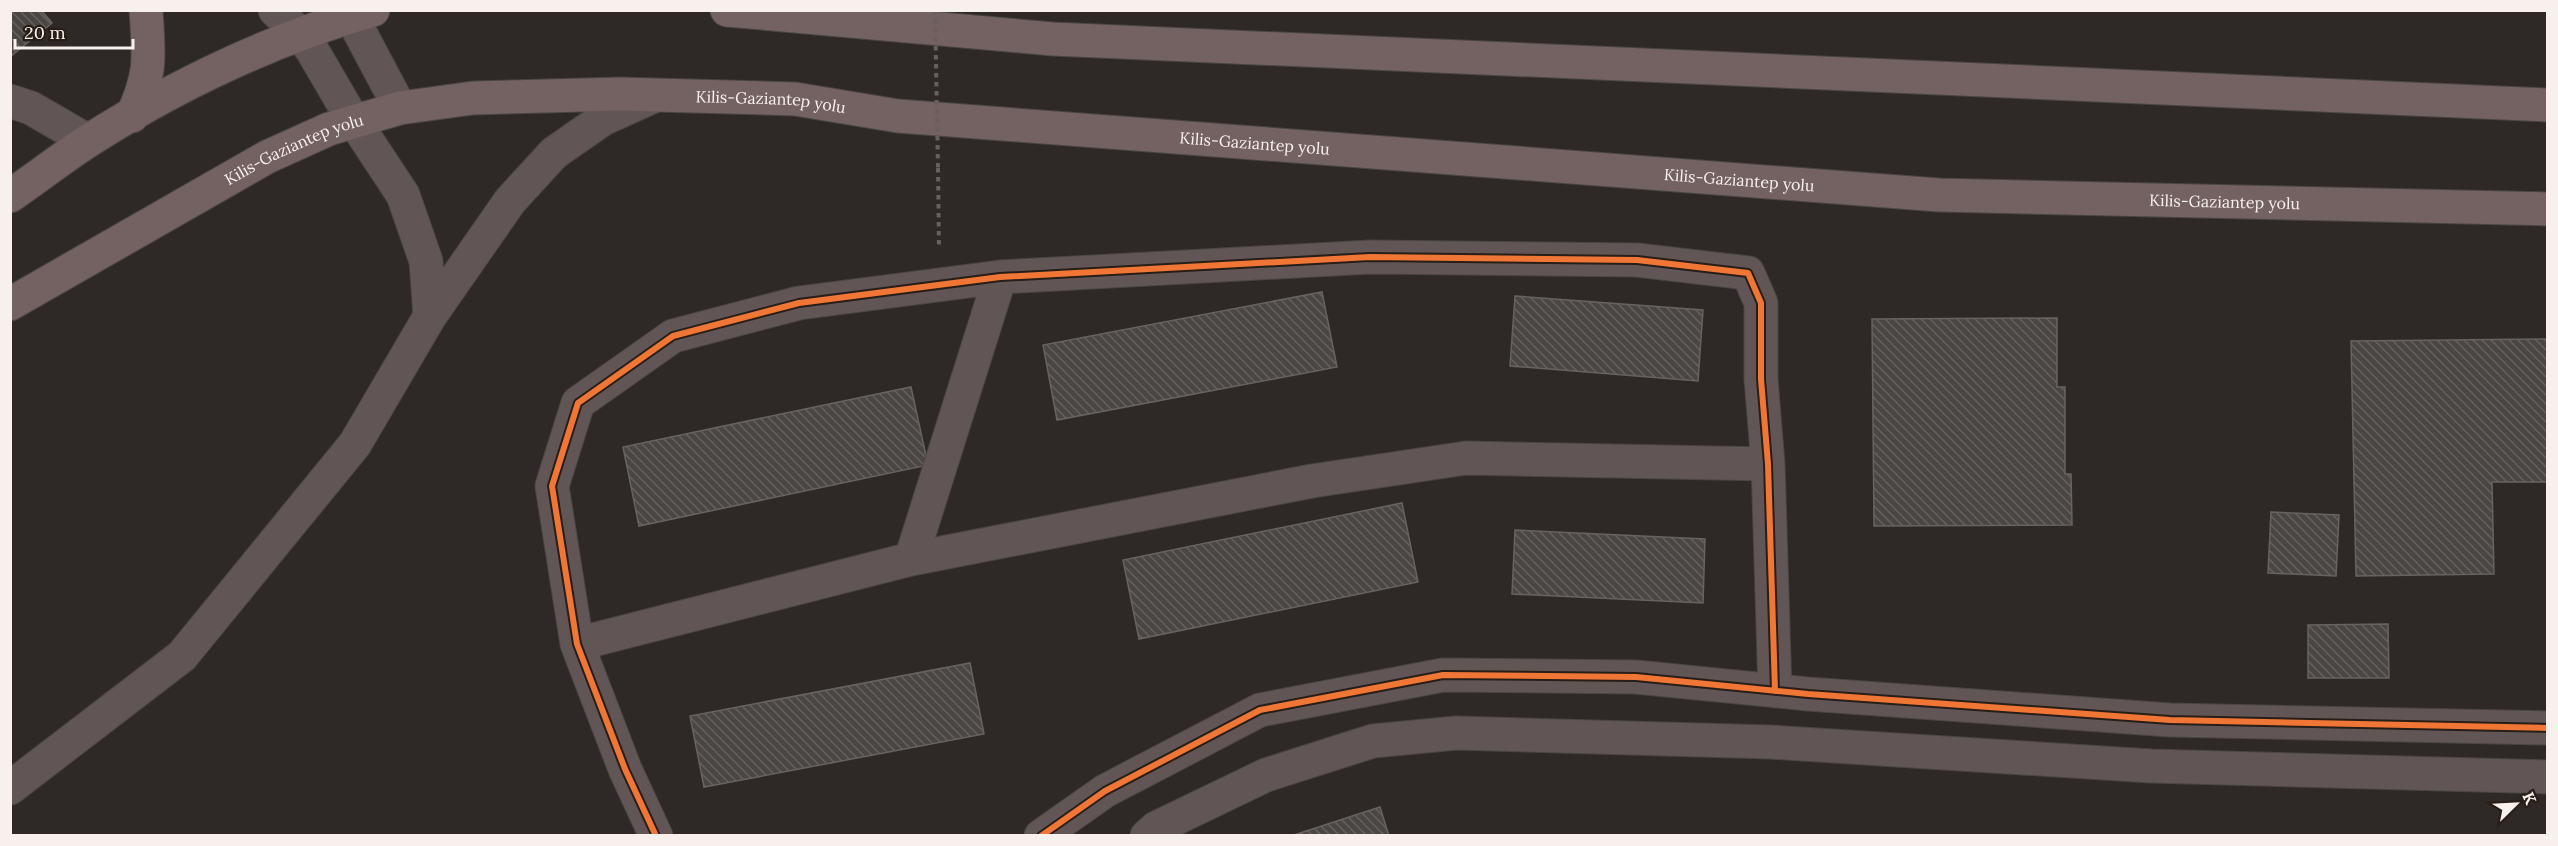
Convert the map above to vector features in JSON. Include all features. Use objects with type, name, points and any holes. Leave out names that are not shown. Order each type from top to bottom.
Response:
[{"type":"highway","points":[[132,116],[145,87],[149,61],[146,10]]},
{"type":"highway","points":[[735,11],[1053,39],[2547,105]]},
{"type":"highway","points":[[10,196],[88,141],[132,116],[260,49],[358,12]]},
{"type":"highway","name":"Kilis-Gaziantep yolu","points":[[10,304],[267,157],[329,129],[400,108],[473,98],[654,96],[795,99],[898,116],[1939,195],[2547,209]]},
{"type":"street","points":[[275,10],[300,34],[403,195],[426,261],[430,315]]},
{"type":"street","points":[[358,12],[400,108]]},
{"type":"street","points":[[10,788],[182,656],[355,444],[430,315],[510,201],[554,153],[603,119],[654,96]]},
{"type":"street","points":[[10,101],[31,108],[88,141]]},
{"type":"street","points":[[656,836],[625,769],[577,644],[552,486],[578,403],[674,336],[799,303],[1000,277],[1370,257],[1637,260],[1748,273],[1761,303],[1761,379],[1768,464],[1775,691]]},
{"type":"street","points":[[911,559],[1000,277]]},
{"type":"street","points":[[577,644],[911,559],[1312,481],[1466,458],[1768,464]]},
{"type":"street","points":[[1041,836],[1105,791],[1260,710],[1443,675],[1636,677],[1775,691],[2170,720],[2547,728]]},
{"type":"street","points":[[1147,836],[1156,828],[1266,775],[1373,741],[1456,733],[1770,742],[2151,766],[2547,777]]},
{"type":"path","points":[[935,10],[937,210]]},
{"type":"building","points":[[10,10],[41,10],[52,23],[10,57]]},
{"type":"building","points":[[1322,292],[1337,367],[1057,420],[1043,345]]},
{"type":"building","points":[[1515,296],[1703,310],[1698,381],[1510,366]]},
{"type":"building","points":[[2057,318],[2057,387],[2065,387],[2065,474],[2071,474],[2072,525],[1874,526],[1872,319]]},
{"type":"building","points":[[2548,339],[2548,482],[2492,482],[2494,574],[2356,576],[2351,341]]},
{"type":"building","points":[[911,387],[928,465],[639,526],[623,447]]},
{"type":"building","points":[[1402,503],[1418,582],[1139,639],[1123,560]]},
{"type":"building","points":[[2271,512],[2339,515],[2336,576],[2268,573]]},
{"type":"building","points":[[1515,530],[1705,539],[1703,603],[1512,594]]},
{"type":"building","points":[[2388,624],[2389,678],[2308,678],[2308,625]]},
{"type":"building","points":[[970,663],[984,734],[704,787],[690,716]]},
{"type":"building","points":[[1380,807],[1389,836],[1291,836]]},
{"type":"cycle path","points":[[656,836],[625,769],[577,644],[552,486],[578,403],[673,336],[799,303],[1000,277],[1370,257],[1637,260],[1748,273],[1761,303],[1761,379],[1768,464],[1775,691]]},
{"type":"cycle path","points":[[1041,836],[1105,791],[1260,710],[1443,675],[1636,677],[1808,694],[2170,720],[2548,728]]}]
